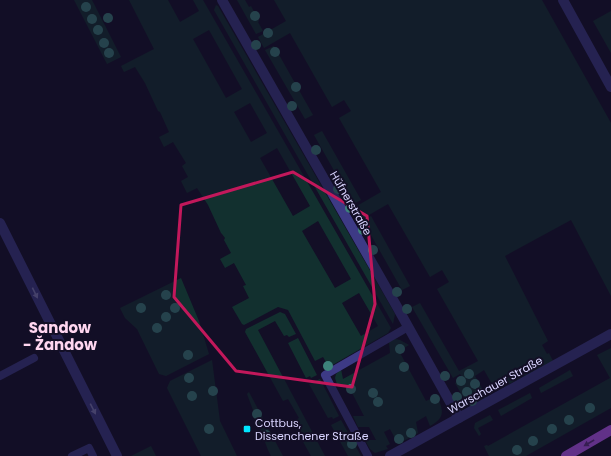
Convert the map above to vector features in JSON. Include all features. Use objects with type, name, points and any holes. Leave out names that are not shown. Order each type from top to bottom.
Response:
[{"type":"main road","points":[[566,456],[611,430]]},
{"type":"street","name":"Hüfnerstraße","points":[[222,0],[459,418]]},
{"type":"street","points":[[563,0],[611,87]]},
{"type":"street","points":[[0,223],[117,456]]},
{"type":"street","name":"Warschauer Straße","points":[[390,456],[611,334]]},
{"type":"lane","points":[[368,456],[325,375],[408,327]]},
{"type":"lane","points":[[0,376],[34,358]]},
{"type":"lane","points":[[72,456],[89,448],[93,456]]},
{"type":"highlighted area","points":[[293,172],[367,216],[375,304],[352,387],[236,371],[174,297],[181,205]]},
{"type":"green space","points":[[74,0],[92,0],[121,57],[107,64]]},
{"type":"green space","points":[[129,0],[168,0],[180,22],[199,11],[193,0],[203,0],[391,328],[388,333],[329,367],[323,357],[315,361],[288,310],[278,307],[244,325],[242,324],[232,307],[249,298],[243,286],[246,285],[234,263],[225,268],[220,259],[231,253],[224,240],[225,238],[221,233],[208,205],[197,188],[187,193],[181,181],[188,177],[182,166],[186,163],[173,142],[164,147],[159,137],[169,132],[145,83],[135,67],[124,72],[121,66],[154,49]],"holes":[[[209,30],[242,89],[226,98],[193,39]],[[250,103],[267,133],[251,142],[234,112]],[[277,148],[310,206],[293,216],[260,158]],[[318,221],[351,279],[335,288],[302,231]],[[359,293],[378,326],[361,336],[342,303]]]},
{"type":"green space","points":[[237,0],[245,0],[249,7],[251,6],[263,31],[256,34]]},
{"type":"green space","points":[[274,0],[542,0],[611,123],[611,296],[571,220],[505,256],[548,341],[542,345],[547,354],[549,353],[553,361],[496,391],[484,370],[475,376],[487,397],[472,405],[467,404],[455,383],[463,379],[460,374],[453,378],[412,307],[420,303],[459,371],[478,361],[437,289],[449,282],[442,270],[430,277],[388,204],[362,219],[355,207],[381,192],[339,118],[351,111],[344,100],[332,107],[290,33],[264,48],[258,37],[286,21]]},
{"type":"green space","points":[[216,5],[218,6],[395,314],[393,324],[214,10]]},
{"type":"green space","points":[[611,11],[611,53],[593,21]]},
{"type":"green space","points":[[274,46],[313,115],[305,119],[265,50]]},
{"type":"green space","points":[[322,131],[361,200],[353,204],[314,135]]},
{"type":"green space","points":[[371,216],[410,286],[402,290],[363,221]]},
{"type":"green space","points":[[181,278],[199,321],[209,354],[166,376],[159,374],[137,329],[125,318],[120,308]]},
{"type":"green space","points":[[280,312],[285,314],[296,334],[289,337],[287,335],[284,336],[275,321],[258,330],[325,456],[311,456],[292,422],[299,418],[288,399],[283,401],[245,332],[246,329]]},
{"type":"green space","points":[[298,338],[317,375],[311,378],[310,376],[306,378],[288,343]]},
{"type":"green space","points":[[395,339],[409,345],[399,351],[426,401],[437,396],[442,414],[435,423],[430,426],[426,416],[416,422],[418,433],[398,444],[390,429],[384,432],[390,444],[386,446],[388,449],[375,453],[370,449],[365,440],[376,440],[369,427],[358,427],[353,416],[364,416],[349,387],[338,387],[335,378],[336,374],[341,369],[343,379],[390,353],[389,342]]},
{"type":"green space","points":[[611,348],[611,408],[526,456],[489,456],[484,446],[488,446],[610,378],[597,355]]},
{"type":"green space","points":[[212,360],[220,421],[237,456],[201,456],[167,388],[170,381]]},
{"type":"green space","points":[[570,370],[573,376],[541,393],[539,388]]},
{"type":"green space","points":[[320,379],[339,416],[333,419],[332,417],[328,418],[309,384]]},
{"type":"green space","points":[[249,392],[283,456],[271,456],[247,394]]},
{"type":"green space","points":[[530,393],[532,398],[501,416],[498,410]]},
{"type":"green space","points":[[490,415],[493,420],[478,428],[481,434],[479,436],[474,428],[475,423]]},
{"type":"green space","points":[[341,420],[361,456],[348,456],[331,425]]},
{"type":"green space","points":[[151,446],[156,456],[131,456]]},
{"type":"place","name":"Cottbus, Dissenchener Straße","points":[[247,429]]},
{"type":"district","name":"Sandow - Žandow","points":[[60,336]]}]
